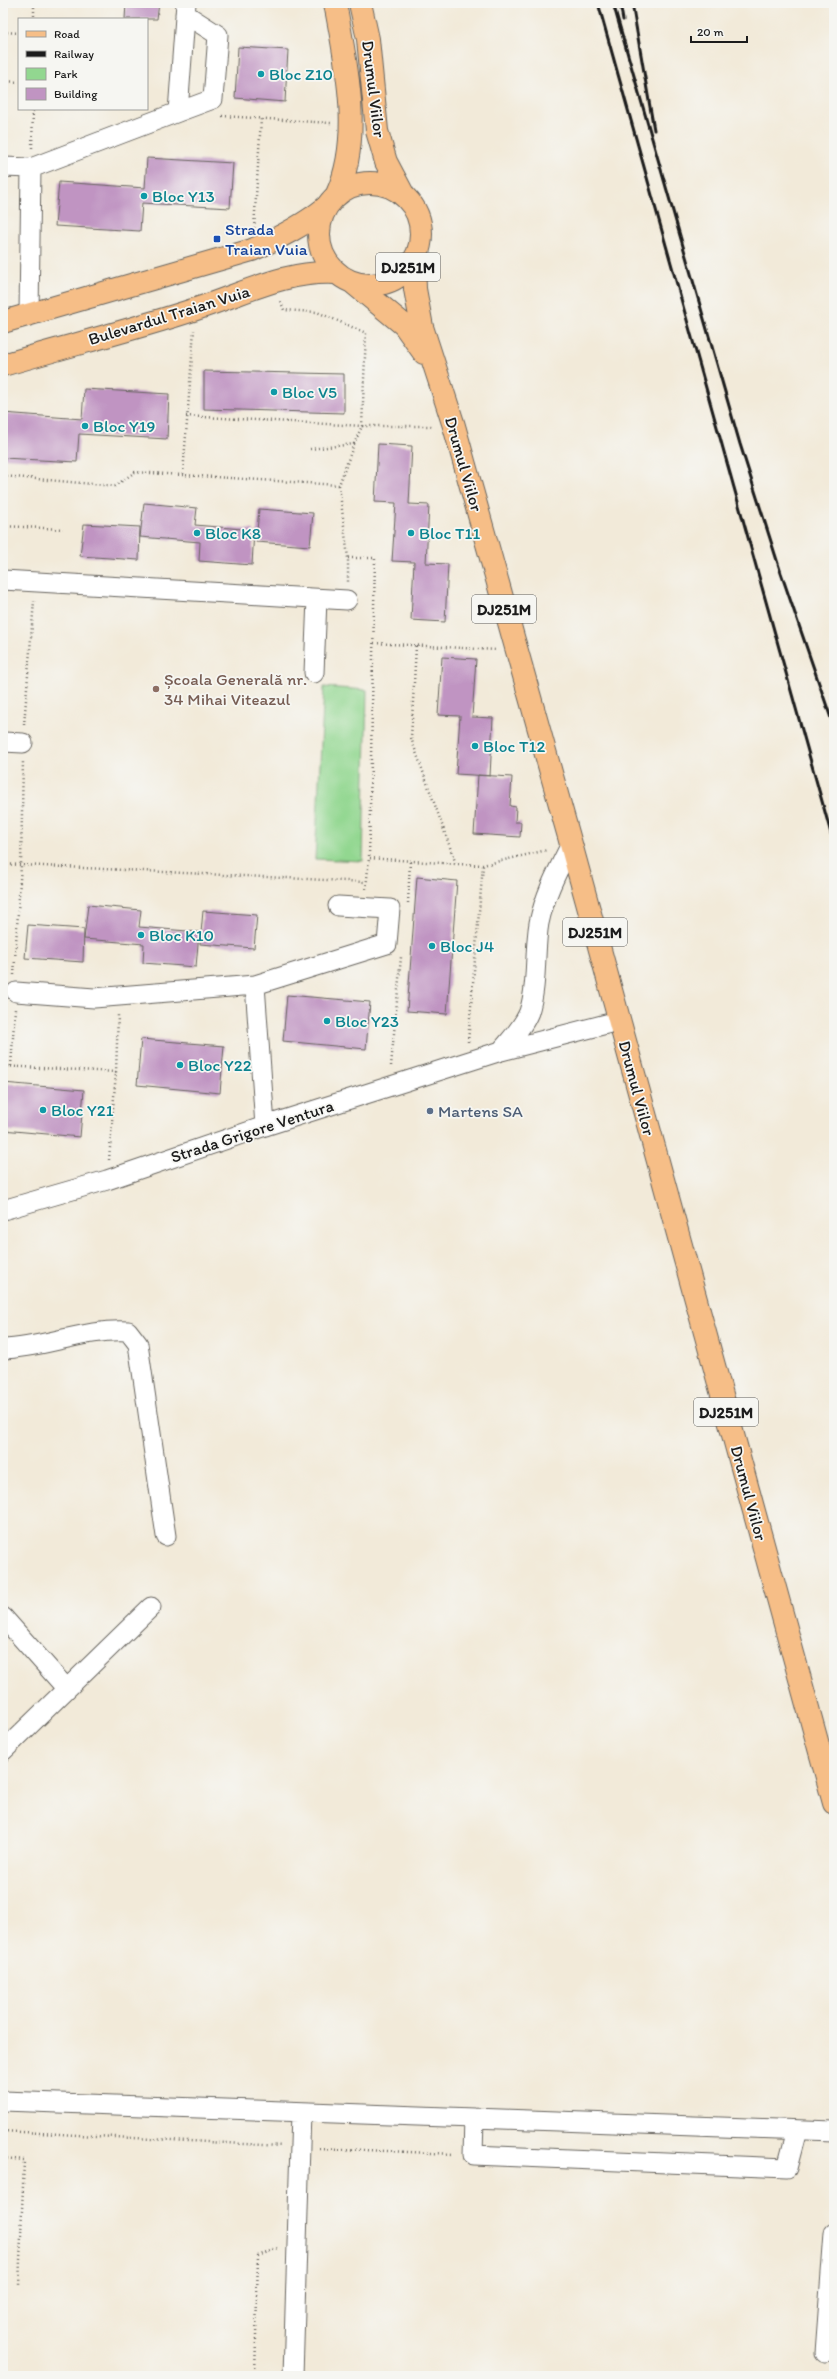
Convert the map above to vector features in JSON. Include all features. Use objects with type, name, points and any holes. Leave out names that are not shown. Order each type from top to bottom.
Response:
[{"type":"main road","name":"Drumul Viilor","points":[[331,201],[345,176],[350,125],[347,68],[335,3]]},
{"type":"main road","name":"Drumul Viilor","points":[[360,3],[368,39],[377,131],[386,162],[403,194]]},
{"type":"main road","name":"DJ251M","points":[[370,182],[387,186],[403,194],[414,208],[420,225],[420,243],[414,260],[402,273],[387,282],[369,285],[344,278],[325,259],[319,242],[319,225],[331,201],[352,185],[370,182]]},
{"type":"main road","points":[[3,322],[252,250],[300,227],[331,201]]},
{"type":"main road","name":"Drumul Viilor","points":[[414,260],[418,308],[454,426],[571,844],[618,1021],[834,1803]]},
{"type":"main road","name":"Bulevardul Traian Vuia","points":[[3,365],[196,309],[270,282],[314,272],[344,278]]},
{"type":"main road","name":"Drumul Viilor","points":[[344,278],[404,325],[437,374]]},
{"type":"street","points":[[3,167],[31,168],[213,100],[218,35],[186,9]]},
{"type":"street","points":[[178,112],[186,9]]},
{"type":"street","points":[[29,314],[31,168]]},
{"type":"street","points":[[3,580],[347,600]]},
{"type":"street","points":[[314,672],[317,599]]},
{"type":"street","points":[[3,742],[23,743]]},
{"type":"street","name":"Strada Grigore Ventura","points":[[500,1051],[518,1032],[528,1012],[536,971],[539,925],[546,895],[571,844]]},
{"type":"street","points":[[16,992],[94,998],[255,985],[387,944],[390,909],[338,906]]},
{"type":"street","points":[[255,985],[265,1126]]},
{"type":"street","name":"Strada Grigore Ventura","points":[[3,1210],[107,1180],[265,1126],[500,1051],[618,1021]]},
{"type":"street","points":[[3,1349],[34,1346],[114,1330],[128,1331],[138,1344],[166,1536]]},
{"type":"street","points":[[3,1752],[66,1688],[151,1607]]},
{"type":"street","points":[[3,1617],[66,1688]]},
{"type":"street","points":[[3,2101],[834,2131]]},
{"type":"street","points":[[293,2376],[301,2112]]},
{"type":"street","points":[[474,2118],[473,2155],[787,2168],[797,2130]]},
{"type":"street","points":[[825,2353],[834,2233]]},
{"type":"path","points":[[34,3],[34,18]]},
{"type":"path","points":[[3,32],[18,33]]},
{"type":"path","points":[[3,81],[18,82]]},
{"type":"path","points":[[31,168],[33,110]]},
{"type":"path","points":[[216,115],[350,125]]},
{"type":"path","points":[[252,250],[261,119]]},
{"type":"path","points":[[270,282],[284,310],[317,312],[366,333],[362,426],[339,485],[348,558],[347,600]]},
{"type":"path","points":[[183,474],[186,416],[196,309]]},
{"type":"path","points":[[186,416],[362,426],[454,426]]},
{"type":"path","points":[[310,449],[354,444]]},
{"type":"path","points":[[3,476],[115,486],[135,472],[339,485]]},
{"type":"path","points":[[3,526],[63,530]]},
{"type":"path","points":[[348,558],[375,558],[369,858],[364,907]]},
{"type":"path","points":[[11,1066],[16,992],[13,983],[21,864],[23,743],[35,582]]},
{"type":"path","points":[[374,643],[516,651]]},
{"type":"path","points":[[416,646],[411,738],[456,864]]},
{"type":"path","points":[[369,858],[483,865],[571,844]]},
{"type":"path","points":[[408,910],[410,861]]},
{"type":"path","points":[[3,864],[366,882]]},
{"type":"path","points":[[466,1063],[483,865]]},
{"type":"path","points":[[390,1087],[401,953]]},
{"type":"path","points":[[107,1180],[116,1072],[118,995]]},
{"type":"path","points":[[3,1066],[116,1072]]},
{"type":"path","points":[[3,2131],[473,2155]]},
{"type":"path","points":[[3,2158],[24,2160],[19,2285]]},
{"type":"path","points":[[255,2376],[258,2256],[298,2240]]},
{"type":"green space","points":[[324,687],[367,690],[363,861],[315,859]]},
{"type":"building","points":[[126,3],[159,3],[157,19],[125,18]]},
{"type":"building","name":"Bloc Z10","points":[[238,47],[288,50],[285,102],[235,98]]},
{"type":"building","name":"Bloc Y13","points":[[147,158],[233,163],[230,208],[142,203],[140,231],[55,226],[59,182],[145,188]]},
{"type":"building","name":"Bloc V5","points":[[204,371],[344,374],[344,413],[204,409]]},
{"type":"building","name":"Bloc Y19","points":[[84,389],[169,394],[167,439],[79,434],[77,462],[3,458],[3,413],[82,419]]},
{"type":"building","points":[[378,444],[412,446],[409,504],[429,505],[426,563],[448,564],[445,622],[411,620],[414,562],[392,561],[396,503],[375,502]]},
{"type":"building","points":[[144,503],[197,508],[195,525],[254,530],[252,565],[199,561],[200,542],[140,537]]},
{"type":"building","points":[[259,509],[313,513],[310,546],[256,542]]},
{"type":"building","points":[[84,524],[140,527],[139,560],[80,556]]},
{"type":"building","points":[[442,657],[476,659],[472,717],[493,718],[490,776],[456,774],[460,716],[438,715]]},
{"type":"building","points":[[478,775],[512,777],[510,806],[516,807],[515,822],[521,822],[520,837],[474,834]]},
{"type":"building","name":"Bloc J4","points":[[417,877],[457,881],[447,1014],[407,1011]]},
{"type":"building","points":[[88,905],[141,910],[139,927],[199,932],[196,967],[143,963],[144,944],[84,939]]},
{"type":"building","points":[[203,911],[257,915],[254,948],[200,944]]},
{"type":"building","points":[[28,925],[84,929],[83,962],[25,958]]},
{"type":"building","name":"Bloc Y23","points":[[287,995],[370,1002],[366,1049],[283,1041]]},
{"type":"building","name":"Bloc Y22","points":[[141,1039],[224,1046],[220,1093],[137,1085]]},
{"type":"building","name":"Bloc Y21","points":[[3,1083],[84,1090],[80,1137],[3,1130]]},
{"type":"railway","points":[[598,3],[834,844]]},
{"type":"railway","points":[[613,3],[740,444],[781,573],[834,727]]},
{"type":"railway","points":[[620,3],[623,20]]},
{"type":"railway","points":[[632,3],[654,130]]},
{"type":"place","name":"Bloc Z10","points":[[261,74]]},
{"type":"place","name":"Bloc Y13","points":[[144,196]]},
{"type":"place","name":"Strada Traian Vuia","points":[[217,239]]},
{"type":"place","name":"Bloc V5","points":[[274,392]]},
{"type":"place","name":"Bloc Y19","points":[[85,426]]},
{"type":"place","name":"Bloc K8","points":[[197,533]]},
{"type":"place","name":"Bloc T11","points":[[411,533]]},
{"type":"place","name":"Școala Generală nr. 34 Mihai Viteazul","points":[[156,689]]},
{"type":"place","name":"Bloc T12","points":[[475,746]]},
{"type":"place","name":"Bloc K10","points":[[141,935]]},
{"type":"place","name":"Bloc J4","points":[[432,946]]},
{"type":"place","name":"Bloc Y23","points":[[327,1021]]},
{"type":"place","name":"Bloc Y22","points":[[180,1065]]},
{"type":"place","name":"Bloc Y21","points":[[43,1110]]},
{"type":"place","name":"Martens SA","points":[[430,1111]]}]
